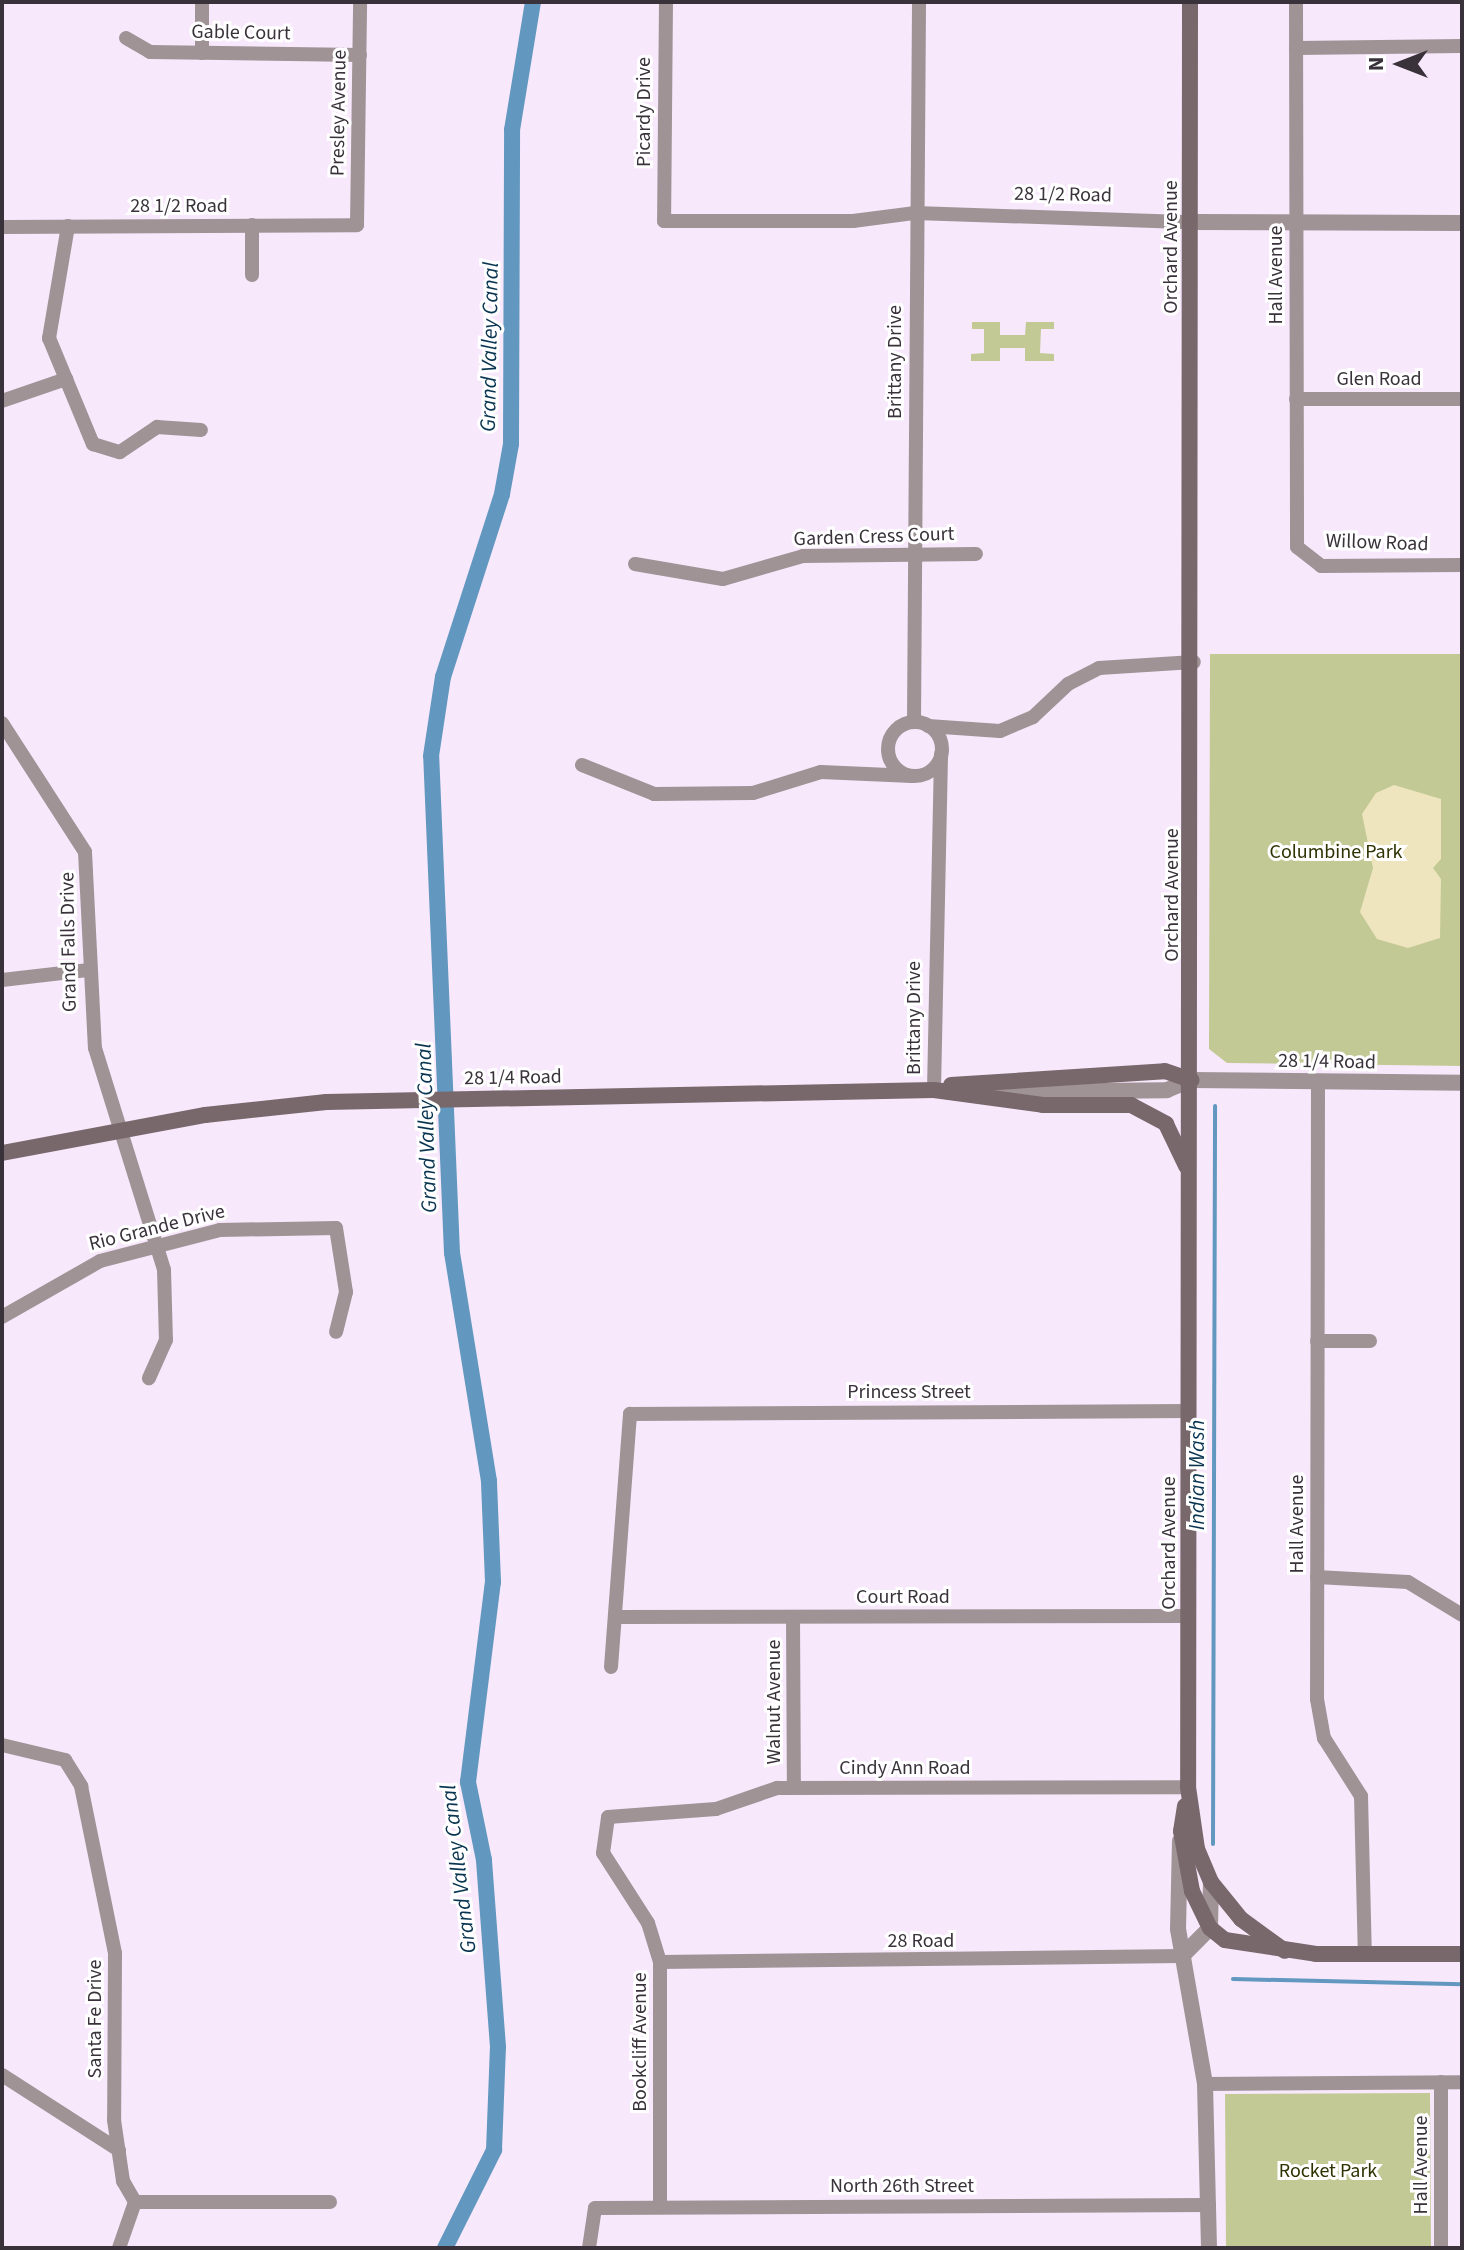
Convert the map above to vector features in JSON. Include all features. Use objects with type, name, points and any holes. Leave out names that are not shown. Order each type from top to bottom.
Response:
[{"type":"main road","name":"Orchard Avenue","points":[[1181,1831],[1188,1787],[1194,662],[1190,2]]},
{"type":"main road","name":"28 1/4 Road","points":[[934,1090],[981,1079],[1165,1071],[1191,1080]]},
{"type":"main road","name":"28 1/4 Road","points":[[2,1153],[268,1107],[470,1099],[934,1090],[990,1092]]},
{"type":"main road","points":[[990,1092],[1043,1105],[1146,1110],[1174,1136],[1190,1193]]},
{"type":"main road","name":"Orchard Avenue","points":[[1188,1787],[1211,1882]]},
{"type":"main road","points":[[1181,1831],[1192,1891],[1210,1928],[1237,1946],[1365,1955],[1462,1954]]},
{"type":"main road","points":[[1211,1882],[1241,1919],[1285,1951]]},
{"type":"street","points":[[202,2],[202,53]]},
{"type":"street","name":"Presley Avenue","points":[[357,225],[360,2]]},
{"type":"street","name":"Picardy Drive","points":[[664,221],[666,2]]},
{"type":"street","name":"Brittany Drive","points":[[919,2],[915,213],[915,553],[921,724]]},
{"type":"street","name":"Hall Avenue","points":[[1296,2],[1297,547]]},
{"type":"street","name":"Gable Court","points":[[126,38],[150,52],[360,55]]},
{"type":"street","points":[[1296,48],[1462,46]]},
{"type":"street","name":"28 1/2 Road","points":[[664,221],[853,221],[915,213],[1191,222],[1462,223]]},
{"type":"street","points":[[252,225],[252,275]]},
{"type":"street","name":"28 1/2 Road","points":[[2,227],[357,225]]},
{"type":"street","points":[[68,226],[62,285],[47,323],[85,429],[106,450],[133,446],[157,427],[201,430]]},
{"type":"street","points":[[2,401],[66,379]]},
{"type":"street","name":"Glen Road","points":[[1296,399],[1462,399]]},
{"type":"street","name":"Willow Road","points":[[1297,547],[1321,566],[1462,565]]},
{"type":"street","name":"Garden Cress Court","points":[[635,564],[723,579],[803,556],[976,554]]},
{"type":"street","points":[[912,776],[891,761],[888,744],[898,728],[921,724],[1000,731],[1033,717],[1099,668],[1194,662]]},
{"type":"street","name":"Grand Falls Drive","points":[[2,723],[85,852],[95,1048],[159,1246],[166,1340],[149,1378]]},
{"type":"street","points":[[582,765],[654,794],[753,793],[821,772],[912,776],[934,768],[941,754],[921,724]]},
{"type":"street","name":"Brittany Drive","points":[[934,1090],[941,754]]},
{"type":"street","points":[[3,978],[89,970]]},
{"type":"street","name":"28 1/4 Road","points":[[990,1092],[1167,1090],[1191,1080],[1462,1083]]},
{"type":"street","name":"Hall Avenue","points":[[1318,1082],[1319,1722],[1361,1796],[1365,1955]]},
{"type":"street","name":"Rio Grande Drive","points":[[2,1317],[87,1265],[220,1230],[336,1228],[346,1302],[336,1332]]},
{"type":"street","points":[[1317,1341],[1370,1341]]},
{"type":"street","name":"Princess Street","points":[[617,1617],[630,1414],[1189,1411]]},
{"type":"street","points":[[1317,1577],[1408,1582],[1462,1615]]},
{"type":"street","name":"Court Road","points":[[617,1617],[1189,1616]]},
{"type":"street","points":[[611,1667],[617,1617]]},
{"type":"street","name":"Walnut Avenue","points":[[793,1617],[794,1788]]},
{"type":"street","name":"Santa Fe Drive","points":[[2,1745],[65,1760],[81,1786],[115,1953],[119,2150],[135,2202]]},
{"type":"street","name":"Cindy Ann Road","points":[[626,1810],[716,1809],[794,1788],[1188,1787]]},
{"type":"street","name":"Bookcliff Avenue","points":[[626,1810],[605,1820],[603,1853],[648,1923],[660,1962],[660,2207]]},
{"type":"street","name":"Orchard Avenue","points":[[1181,1831],[1182,1956],[1205,2084],[1209,2248]]},
{"type":"street","name":"Orchard Avenue","points":[[1210,1928],[1211,1882]]},
{"type":"street","points":[[1182,1956],[1210,1928]]},
{"type":"street","name":"28 Road","points":[[660,1962],[1182,1956]]},
{"type":"street","points":[[2,2075],[119,2150]]},
{"type":"street","name":"Hall Avenue","points":[[1441,2082],[1441,2248]]},
{"type":"street","points":[[1205,2084],[1462,2082]]},
{"type":"street","points":[[119,2248],[135,2202],[330,2202]]},
{"type":"street","name":"North 26th Street","points":[[589,2248],[595,2208],[1209,2205]]},
{"type":"green space","points":[[972,322],[1000,322],[1000,335],[1025,335],[1026,322],[1054,322],[1054,329],[1041,329],[1040,353],[1054,354],[1054,361],[1025,361],[1025,348],[1000,348],[1000,361],[971,361],[971,354],[984,353],[984,329],[972,329]]},
{"type":"green space","name":"Columbine Park","points":[[1210,654],[1462,654],[1462,1066],[1227,1063],[1209,1049]]},
{"type":"green space","name":"Rocket Park","points":[[1430,2093],[1431,2248],[1226,2248],[1225,2094]]},
{"type":"sand","points":[[1394,785],[1441,799],[1441,859],[1433,868],[1441,879],[1440,938],[1408,948],[1377,939],[1360,912],[1373,868],[1362,814],[1376,793]]},
{"type":"waterway","name":"Grand Valley Canal","points":[[445,2248],[494,2150],[498,2047],[484,1860],[468,1782],[493,1582],[489,1481],[452,1253],[431,756],[443,677],[502,494],[511,444],[512,130],[533,2]]},
{"type":"waterway","name":"Indian Wash","points":[[1213,1844],[1215,1106]]},
{"type":"waterway","name":"Indian Wash","points":[[1233,1979],[1462,1984]]}]
